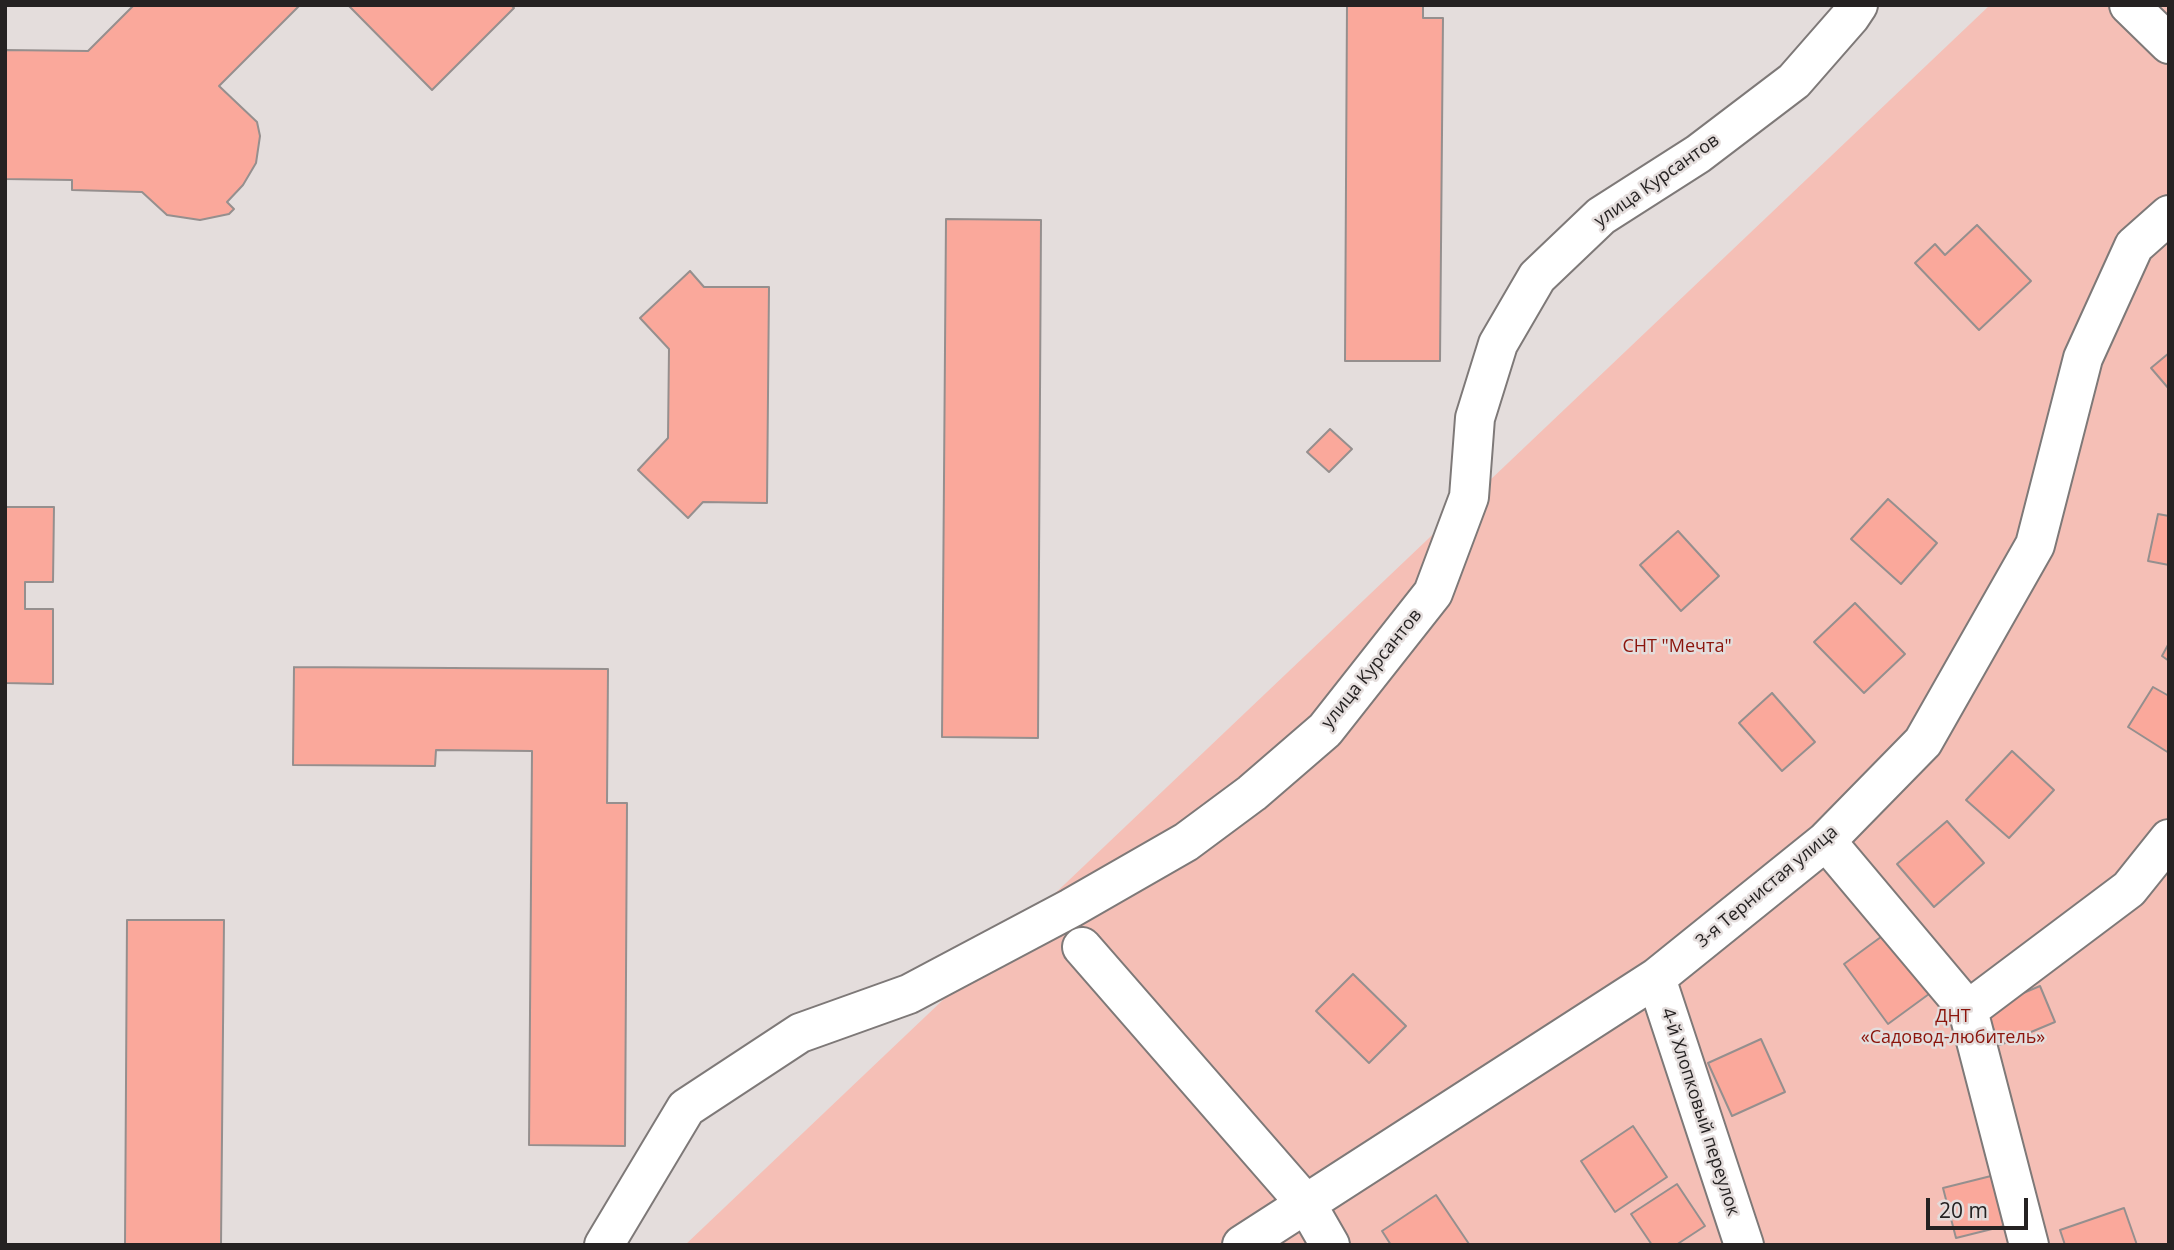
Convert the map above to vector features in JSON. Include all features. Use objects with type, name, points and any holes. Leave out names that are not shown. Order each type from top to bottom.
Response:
[{"type":"street","name":"улица Курсантов","points":[[604,1245],[686,1108],[800,1033],[909,994],[1071,908],[1186,842],[1252,793],[1325,730],[1433,593],[1469,497],[1475,418],[1498,344],[1537,277],[1601,216],[1698,154],[1794,80],[1858,5]]},
{"type":"street","points":[[2129,5],[2169,44]]},
{"type":"street","name":"3-я Тернистая улица","points":[[1242,1245],[1656,978],[1826,841],[1923,742],[2035,545],[2083,358],[2134,246],[2169,215]]},
{"type":"street","points":[[1968,1010],[2129,888],[2169,839]]},
{"type":"street","points":[[1826,841],[1968,1010],[2029,1245]]},
{"type":"street","points":[[1082,947],[1307,1205],[1330,1245]]},
{"type":"street","name":"4-й Хлопковый переулок","points":[[1656,978],[1744,1245]]},
{"type":"green space","name":"СНТ \"Мечта\"","points":[[1990,5],[2169,5],[2169,1245],[685,1245]]},
{"type":"building","points":[[134,5],[300,5],[219,86],[257,122],[260,136],[256,163],[243,185],[227,202],[234,209],[229,214],[200,220],[167,215],[142,192],[72,190],[72,180],[5,179],[5,50],[88,51]]},
{"type":"building","points":[[348,5],[511,5],[514,8],[432,90]]},
{"type":"building","points":[[1347,5],[1423,5],[1423,18],[1443,18],[1440,361],[1345,361]]},
{"type":"building","points":[[946,219],[1041,220],[1038,738],[942,737]]},
{"type":"building","points":[[1977,225],[2031,281],[1979,330],[1915,263],[1935,244],[1945,255]]},
{"type":"building","points":[[690,271],[704,287],[769,287],[767,503],[703,502],[688,518],[638,470],[668,438],[669,349],[640,318]]},
{"type":"building","points":[[2169,353],[2169,389],[2151,368]]},
{"type":"building","points":[[1330,429],[1352,449],[1329,472],[1307,452]]},
{"type":"building","points":[[1888,499],[1937,543],[1901,584],[1851,539]]},
{"type":"building","points":[[5,507],[54,507],[53,582],[25,582],[25,609],[53,609],[53,684],[5,683]]},
{"type":"building","points":[[2158,514],[2169,516],[2169,565],[2148,561]]},
{"type":"building","points":[[1678,531],[1719,576],[1681,611],[1640,565]]},
{"type":"building","points":[[1855,603],[1905,654],[1864,693],[1814,642]]},
{"type":"building","points":[[2169,643],[2169,661],[2162,656]]},
{"type":"building","points":[[294,667],[608,669],[607,803],[627,803],[625,1146],[529,1145],[532,751],[436,750],[435,766],[293,765]]},
{"type":"building","points":[[2153,687],[2169,696],[2169,753],[2128,727]]},
{"type":"building","points":[[1772,693],[1815,742],[1782,771],[1739,723]]},
{"type":"building","points":[[2012,751],[2054,790],[2009,838],[1966,800]]},
{"type":"building","points":[[1947,821],[1984,863],[1934,907],[1897,864]]},
{"type":"building","points":[[127,920],[224,920],[221,1245],[125,1245]]},
{"type":"building","points":[[1885,934],[1929,994],[1888,1024],[1844,964]]},
{"type":"building","points":[[1353,974],[1406,1026],[1369,1063],[1316,1011]]},
{"type":"building","points":[[2040,986],[2055,1022],[2000,1045],[1985,1009]]},
{"type":"building","points":[[1761,1039],[1785,1092],[1732,1116],[1708,1063]]},
{"type":"building","points":[[1633,1126],[1667,1177],[1615,1212],[1581,1161]]},
{"type":"building","points":[[1995,1175],[2008,1225],[1956,1238],[1943,1188]]},
{"type":"building","points":[[1677,1184],[1705,1226],[1676,1245],[1652,1245],[1631,1214]]},
{"type":"building","points":[[1436,1195],[1469,1244],[1391,1245],[1382,1231]]},
{"type":"building","points":[[2124,1208],[2137,1245],[2065,1245],[2060,1230]]},
{"type":"park label","name":"ДНТ «Садовод-любитель»","points":[[1953,1027]]}]
